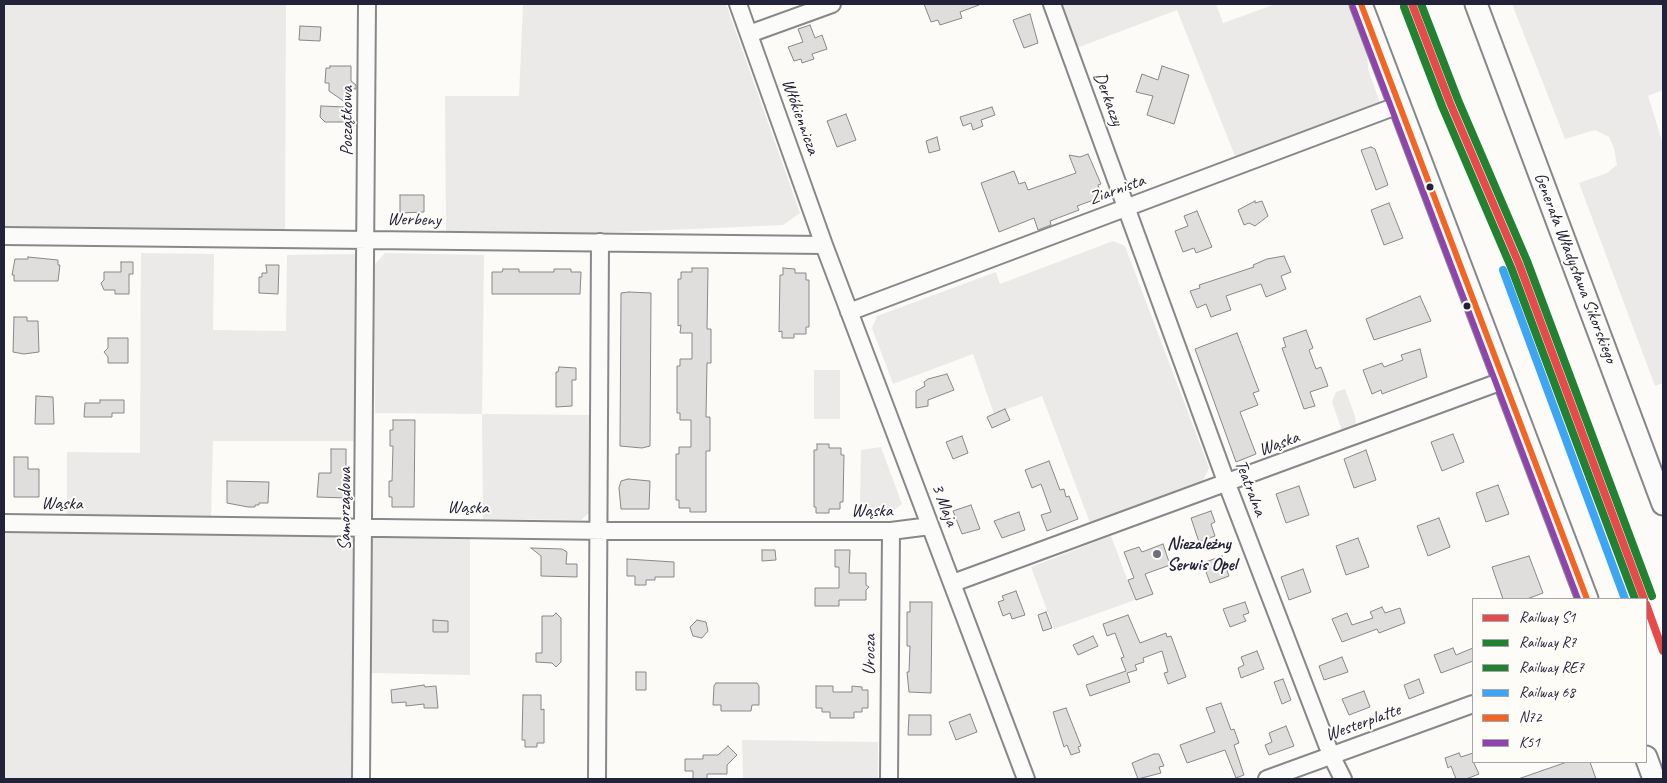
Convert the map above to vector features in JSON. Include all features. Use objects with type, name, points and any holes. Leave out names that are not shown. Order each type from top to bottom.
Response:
[{"type":"main road","points":[[1361,4],[1399,105],[1417,146],[1587,598]]},
{"type":"main road","name":"Generała Władysława Sikorskiego","points":[[1476,4],[1663,504]]},
{"type":"main road","points":[[1647,760],[1654,779]]},
{"type":"street","name":"Początkowa","points":[[366,239],[367,4]]},
{"type":"street","name":"Włókiennicza","points":[[738,4],[824,245]]},
{"type":"street","points":[[749,34],[832,4]]},
{"type":"street","name":"Derkaczy","points":[[1052,4],[1127,208]]},
{"type":"street","name":"Ziarnista","points":[[849,312],[1399,105]]},
{"type":"street","name":"Teatralna","points":[[1127,208],[1226,484],[1331,755],[1343,779]]},
{"type":"street","name":"Werbeny","points":[[4,236],[824,245]]},
{"type":"street","name":"Samorządowa","points":[[362,779],[366,239]]},
{"type":"street","points":[[597,779],[600,530],[600,242]]},
{"type":"street","name":"3 Maja","points":[[824,245],[1026,779]]},
{"type":"street","name":"Wąska","points":[[953,583],[1505,380]]},
{"type":"street","name":"Wąska","points":[[4,523],[600,530],[891,531],[930,526]]},
{"type":"street","name":"Urocza","points":[[889,779],[891,531]]},
{"type":"street","name":"Westerplatte","points":[[1267,779],[1472,704]]},
{"type":"shaded area","points":[[4,4],[286,4],[285,231],[4,228]]},
{"type":"shaded area","points":[[523,4],[726,4],[800,213],[783,225],[590,233],[446,231],[445,96],[519,96]]},
{"type":"shaded area","points":[[1057,4],[1216,4],[1223,23],[1276,4],[1349,4],[1367,47],[1368,69],[1381,106],[1237,161],[1177,10],[1074,49]]},
{"type":"shaded area","points":[[1512,4],[1663,4],[1663,90],[1648,96],[1663,144],[1663,383],[1655,386],[1579,183],[1607,173],[1617,165],[1614,148],[1609,137],[1595,130],[1565,139]]},
{"type":"shaded area","points":[[1113,241],[1125,246],[1209,468],[1203,481],[1090,523],[1042,396],[994,414],[973,354],[893,384],[872,328],[877,316],[996,272],[1000,284]]},
{"type":"shaded area","points":[[141,253],[214,254],[213,330],[286,331],[287,255],[359,254],[355,441],[213,441],[211,516],[67,519],[67,452],[140,453]]},
{"type":"shaded area","points":[[385,253],[484,255],[482,414],[375,413],[374,265]]},
{"type":"shaded area","points":[[814,370],[840,370],[840,419],[814,419]]},
{"type":"shaded area","points":[[1345,389],[1355,416],[1356,426],[1342,431],[1332,402],[1336,392]]},
{"type":"shaded area","points":[[482,414],[591,415],[591,511],[581,520],[483,519]]},
{"type":"shaded area","points":[[881,447],[902,504],[885,517],[872,513],[860,506],[861,450]]},
{"type":"shaded area","points":[[4,530],[357,533],[355,779],[4,779]]},
{"type":"shaded area","points":[[371,533],[470,534],[470,675],[371,673]]},
{"type":"shaded area","points":[[1111,536],[1135,600],[1054,629],[1031,567]]},
{"type":"shaded area","points":[[742,740],[878,742],[878,779],[743,779]]},
{"type":"building","points":[[924,4],[979,5],[960,12],[962,18],[940,25],[938,20],[931,22]]},
{"type":"building","points":[[1030,14],[1038,43],[1024,48],[1013,20]]},
{"type":"building","points":[[810,25],[815,38],[822,35],[827,49],[812,54],[814,59],[802,63],[801,59],[794,61],[788,47],[803,42],[798,29]]},
{"type":"building","points":[[300,26],[321,27],[320,41],[299,40]]},
{"type":"building","points":[[330,66],[351,66],[351,81],[356,85],[356,89],[345,89],[345,102],[329,91],[329,83],[325,83],[326,68],[330,68]]},
{"type":"building","points":[[1162,66],[1189,75],[1174,124],[1147,115],[1153,96],[1136,92],[1142,74],[1158,80]]},
{"type":"building","points":[[321,106],[345,107],[345,112],[348,112],[348,122],[325,122],[320,117]]},
{"type":"building","points":[[992,107],[995,115],[981,120],[983,126],[973,130],[971,123],[963,126],[960,117]]},
{"type":"building","points":[[846,114],[856,140],[837,147],[827,121]]},
{"type":"building","points":[[937,137],[940,150],[929,153],[926,141]]},
{"type":"building","points":[[1371,147],[1375,149],[1388,185],[1376,190],[1361,150]]},
{"type":"building","points":[[1088,154],[1101,184],[1098,185],[1102,197],[1077,206],[1079,210],[1050,221],[1051,225],[1038,230],[1034,218],[999,232],[981,183],[1014,171],[1019,184],[1025,182],[1028,190],[1076,173],[1069,155],[1080,157]]},
{"type":"building","points":[[400,195],[424,195],[424,212],[400,213]]},
{"type":"building","points":[[1255,201],[1255,203],[1262,201],[1268,216],[1255,226],[1249,223],[1244,225],[1238,210]]},
{"type":"building","points":[[1389,203],[1403,238],[1384,245],[1371,210]]},
{"type":"building","points":[[1197,211],[1212,247],[1196,253],[1194,248],[1183,252],[1175,231],[1188,226],[1184,216]]},
{"type":"building","points":[[1284,256],[1291,272],[1281,276],[1286,289],[1266,297],[1261,284],[1226,296],[1231,310],[1211,317],[1206,304],[1197,308],[1190,291],[1200,288],[1199,285],[1254,267],[1253,265],[1267,259]]},
{"type":"building","points":[[28,257],[58,260],[58,265],[60,265],[58,281],[14,281],[14,275],[12,275],[15,259],[28,259]]},
{"type":"building","points":[[121,262],[133,262],[133,274],[129,274],[129,294],[115,294],[115,290],[104,290],[101,283],[104,280],[104,272],[121,272]]},
{"type":"building","points":[[266,265],[279,265],[278,294],[259,293],[259,277],[262,277],[262,273],[267,273]]},
{"type":"building","points":[[692,268],[708,268],[707,329],[711,329],[711,363],[707,363],[706,417],[710,417],[710,451],[706,451],[706,512],[690,512],[690,508],[679,508],[679,500],[676,500],[676,454],[679,454],[679,447],[691,447],[691,420],[680,420],[680,413],[677,413],[677,366],[680,366],[680,359],[692,359],[692,333],[680,333],[681,325],[678,326],[678,279],[681,279],[681,272],[692,272]]},
{"type":"building","points":[[783,268],[795,269],[795,273],[806,273],[806,280],[809,280],[809,327],[806,327],[806,334],[794,334],[794,338],[782,338],[782,331],[779,332],[780,275],[783,275]]},
{"type":"building","points":[[503,269],[519,269],[519,272],[554,272],[554,269],[571,269],[571,272],[581,272],[580,294],[492,294],[492,272],[502,272]]},
{"type":"building","points":[[621,293],[651,293],[650,446],[642,448],[620,446]]},
{"type":"building","points":[[1420,296],[1431,321],[1374,340],[1366,319]]},
{"type":"building","points":[[14,317],[27,317],[27,321],[38,321],[39,352],[24,354],[13,352]]},
{"type":"building","points":[[1306,330],[1313,348],[1309,350],[1316,369],[1321,367],[1328,386],[1310,392],[1315,406],[1304,409],[1282,348],[1286,347],[1283,338]]},
{"type":"building","points":[[1237,333],[1259,391],[1253,393],[1258,405],[1240,412],[1256,454],[1236,462],[1195,349]]},
{"type":"building","points":[[108,338],[128,338],[128,363],[108,363],[108,357],[104,352],[108,348]]},
{"type":"building","points":[[1420,349],[1427,377],[1382,394],[1381,390],[1372,394],[1363,370],[1382,363],[1384,367],[1403,360],[1401,355]]},
{"type":"building","points":[[559,367],[576,368],[576,380],[572,380],[572,406],[556,407],[556,372],[558,372]]},
{"type":"building","points":[[947,374],[954,390],[928,400],[928,406],[916,408],[916,391],[925,386],[924,382],[928,379]]},
{"type":"building","points":[[36,396],[53,397],[54,424],[35,424]]},
{"type":"building","points":[[100,400],[124,400],[124,413],[112,413],[112,417],[84,417],[85,403],[100,403]]},
{"type":"building","points":[[1005,409],[1010,420],[992,428],[987,417]]},
{"type":"building","points":[[393,420],[415,420],[414,507],[392,507],[392,497],[389,497],[389,481],[392,481],[393,446],[390,446],[390,430],[393,430]]},
{"type":"building","points":[[1453,434],[1464,462],[1442,471],[1431,442]]},
{"type":"building","points":[[962,436],[968,453],[953,459],[946,442]]},
{"type":"building","points":[[817,444],[829,444],[829,448],[841,448],[841,455],[844,455],[843,502],[840,502],[840,509],[829,509],[829,513],[816,513],[816,507],[814,507],[814,450],[817,450]]},
{"type":"building","points":[[331,449],[346,449],[346,498],[317,497],[319,473],[331,473]]},
{"type":"building","points":[[1366,450],[1376,480],[1354,488],[1344,459]]},
{"type":"building","points":[[14,457],[28,457],[28,469],[39,469],[39,497],[14,497]]},
{"type":"building","points":[[1049,461],[1060,490],[1064,489],[1066,497],[1069,496],[1078,519],[1047,531],[1041,515],[1051,512],[1041,484],[1032,488],[1025,470]]},
{"type":"building","points":[[628,479],[650,481],[649,509],[621,509],[619,488],[621,481]]},
{"type":"building","points":[[227,481],[269,482],[268,503],[259,503],[255,507],[248,507],[227,503]]},
{"type":"building","points":[[1498,485],[1509,514],[1486,522],[1476,493]]},
{"type":"building","points":[[1299,486],[1309,515],[1286,523],[1276,494]]},
{"type":"building","points":[[971,505],[980,529],[962,534],[953,511]]},
{"type":"building","points":[[1211,511],[1215,522],[1211,524],[1215,536],[1199,542],[1191,518]]},
{"type":"building","points":[[1019,512],[1025,530],[1002,538],[994,521]]},
{"type":"building","points":[[1439,518],[1450,547],[1428,556],[1417,526]]},
{"type":"building","points":[[1358,538],[1369,567],[1346,575],[1336,546]]},
{"type":"building","points":[[1163,544],[1170,565],[1145,574],[1153,594],[1136,600],[1128,580],[1134,578],[1124,552],[1139,547],[1142,552]]},
{"type":"building","points":[[531,548],[562,549],[567,552],[566,564],[577,564],[577,577],[541,576],[541,556]]},
{"type":"building","points":[[762,550],[775,550],[776,560],[762,561]]},
{"type":"building","points":[[835,550],[850,550],[849,573],[866,573],[866,585],[869,587],[866,590],[866,600],[839,600],[839,606],[815,606],[815,588],[839,588],[839,567],[835,567]]},
{"type":"building","points":[[1222,556],[1229,576],[1210,583],[1203,563]]},
{"type":"building","points":[[1529,556],[1543,593],[1530,598],[1503,598],[1492,567]]},
{"type":"building","points":[[627,559],[674,562],[674,577],[655,577],[655,580],[646,580],[646,585],[635,585],[635,576],[627,576]]},
{"type":"building","points":[[1303,569],[1311,592],[1289,600],[1281,577]]},
{"type":"building","points":[[1016,591],[1025,615],[1012,619],[1010,613],[1003,616],[998,602],[1004,600],[1002,596]]},
{"type":"building","points":[[910,602],[932,602],[931,693],[909,692],[907,672],[909,672],[910,646],[907,646],[907,612],[910,612]]},
{"type":"building","points":[[1245,602],[1249,613],[1243,615],[1246,621],[1230,627],[1223,609]]},
{"type":"building","points":[[1382,607],[1385,613],[1400,608],[1405,623],[1379,633],[1377,629],[1342,642],[1332,619],[1347,613],[1352,625],[1373,618],[1370,612]]},
{"type":"building","points":[[1046,612],[1052,628],[1043,631],[1038,615]]},
{"type":"building","points":[[556,613],[561,618],[561,662],[556,667],[552,663],[536,662],[536,653],[542,653],[542,616],[553,616]]},
{"type":"building","points":[[1128,615],[1140,643],[1166,633],[1167,637],[1171,636],[1186,677],[1168,684],[1164,673],[1168,672],[1162,651],[1143,658],[1144,662],[1135,665],[1137,670],[1127,673],[1130,682],[1090,696],[1086,685],[1126,671],[1121,658],[1124,657],[1115,633],[1107,636],[1103,624]]},
{"type":"building","points":[[433,620],[448,621],[448,632],[433,632]]},
{"type":"building","points":[[697,620],[706,622],[708,631],[702,638],[693,636],[690,627]]},
{"type":"building","points":[[1093,636],[1098,646],[1078,655],[1073,645]]},
{"type":"building","points":[[1453,648],[1456,655],[1472,648],[1472,661],[1441,673],[1434,655]]},
{"type":"building","points":[[1257,651],[1264,669],[1241,678],[1238,668],[1244,665],[1241,657]]},
{"type":"building","points":[[1342,657],[1348,672],[1324,680],[1319,666]]},
{"type":"building","points":[[636,672],[646,672],[646,690],[636,690]]},
{"type":"building","points":[[1283,679],[1291,700],[1282,704],[1274,682]]},
{"type":"building","points":[[1419,679],[1424,693],[1409,699],[1404,685]]},
{"type":"building","points":[[716,683],[757,683],[759,686],[759,705],[752,705],[751,711],[721,711],[721,705],[713,705],[714,686]]},
{"type":"building","points":[[424,685],[425,687],[436,686],[438,708],[424,708],[424,704],[406,706],[406,702],[392,703],[391,690]]},
{"type":"building","points":[[816,686],[833,686],[833,692],[852,692],[852,686],[862,687],[862,690],[868,690],[868,708],[862,708],[862,712],[854,712],[854,718],[830,718],[830,712],[822,712],[822,708],[816,708]]},
{"type":"building","points":[[1364,691],[1370,707],[1349,715],[1342,699]]},
{"type":"building","points":[[523,695],[541,695],[541,710],[544,709],[544,743],[537,743],[537,747],[525,747],[525,740],[522,740]]},
{"type":"building","points":[[1221,703],[1231,730],[1234,729],[1239,743],[1234,745],[1244,775],[1236,778],[1225,750],[1187,763],[1180,745],[1215,732],[1206,708]]},
{"type":"building","points":[[1066,708],[1081,746],[1078,747],[1080,752],[1071,755],[1067,745],[1064,747],[1053,712]]},
{"type":"building","points":[[970,714],[977,732],[956,740],[949,722]]},
{"type":"building","points":[[909,715],[931,715],[931,735],[908,735]]},
{"type":"building","points":[[1286,726],[1294,746],[1269,755],[1265,745],[1272,742],[1269,733]]},
{"type":"building","points":[[728,746],[737,755],[727,765],[727,774],[707,774],[707,779],[693,779],[693,771],[685,771],[685,759],[703,759],[703,755],[718,755]]},
{"type":"building","points":[[1459,753],[1461,757],[1472,753],[1472,763],[1474,763],[1479,774],[1466,779],[1456,779],[1451,766],[1448,768],[1445,758]]},
{"type":"building","points":[[1154,754],[1159,754],[1164,766],[1159,767],[1161,773],[1138,779],[1132,763]]},
{"type":"building","points":[[1564,763],[1590,763],[1596,779],[1518,779]]},
{"type":"rail line","name":"S1","points":[[1412,4],[1450,103],[1519,264],[1644,598]]},
{"type":"rail line","name":"RE7","points":[[1421,4],[1458,100],[1527,261],[1652,596]]},
{"type":"rail line","name":"R7","points":[[1404,7],[1442,106],[1511,267],[1635,598]]},
{"type":"rail line","name":"68","points":[[1503,270],[1625,598]]},
{"type":"rail line","name":"S1","points":[[1647,607],[1663,651]]},
{"type":"transit line","name":"N72","points":[[1361,4],[1587,598]]},
{"type":"transit line","name":"K51","points":[[1353,7],[1578,598]]},
{"type":"place","name":"Niezależny Serwis Opel","points":[[1157,554]]}]
